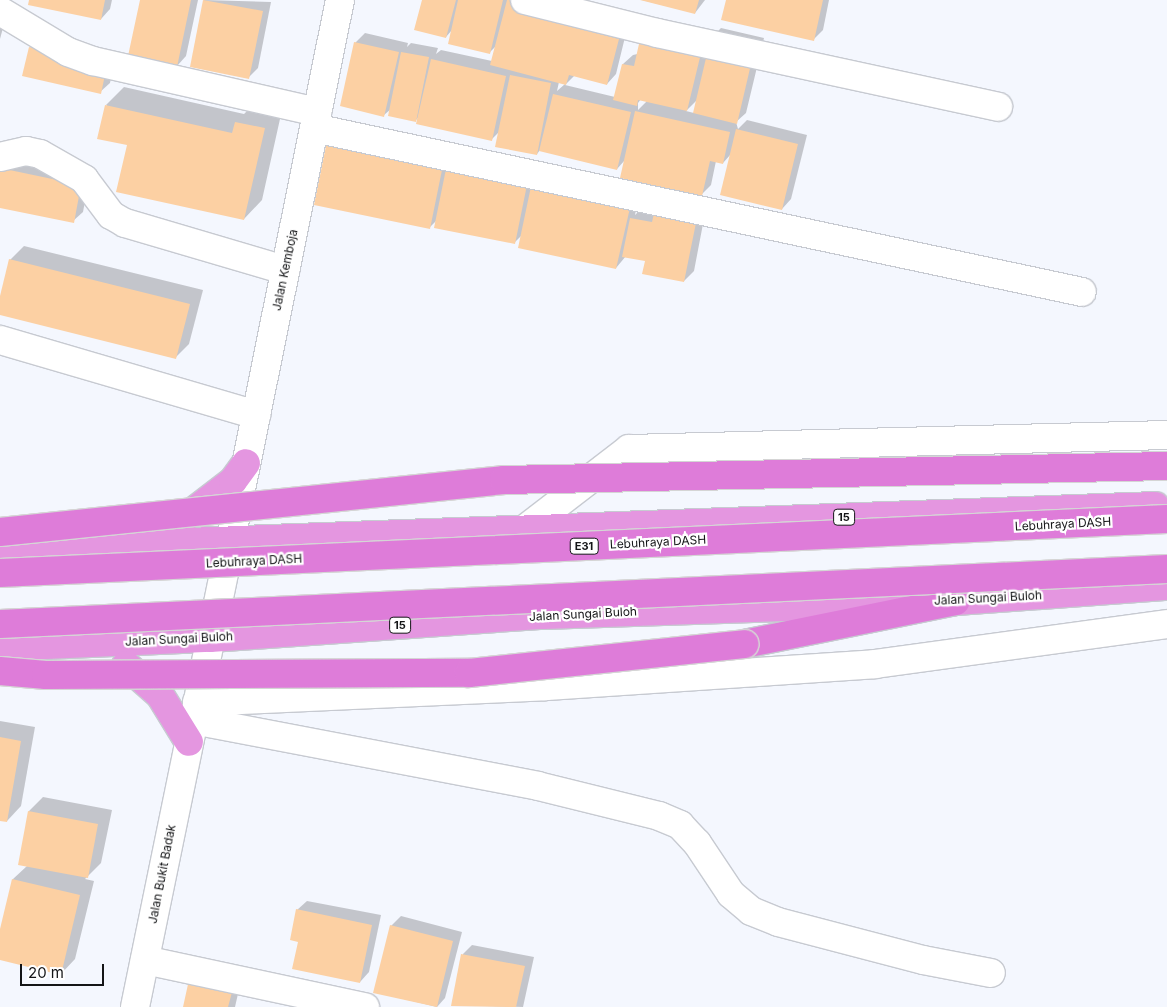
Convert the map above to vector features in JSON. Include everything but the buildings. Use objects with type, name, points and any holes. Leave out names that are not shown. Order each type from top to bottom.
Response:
[{"type":"highway","points":[[136,541],[176,525],[233,481],[246,463]]},
{"type":"highway","points":[[0,532],[504,480],[1167,466]]},
{"type":"highway","name":"15","points":[[0,549],[136,541],[521,532],[1167,506]]},
{"type":"highway","name":"Lebuhraya DASH","points":[[0,573],[1167,519]]},
{"type":"highway","points":[[0,624],[1167,570]]},
{"type":"highway","name":"Jalan Sungai Buloh","points":[[0,647],[210,638],[543,615],[956,601],[1167,586]]},
{"type":"highway","points":[[0,671],[46,675],[469,672],[744,644],[956,601]]},
{"type":"highway","points":[[90,643],[123,663],[193,721]]},
{"type":"street","name":"Jalan Kemboja","points":[[210,638],[340,0]]},
{"type":"street","points":[[525,0],[657,33],[998,107]]},
{"type":"street","points":[[0,11],[68,52],[93,61],[316,120],[1082,292]]},
{"type":"street","points":[[0,157],[26,151],[40,154],[84,179],[111,215],[125,224],[286,270]]},
{"type":"street","points":[[0,340],[256,415]]},
{"type":"street","points":[[521,532],[629,449],[1167,435]]},
{"type":"street","points":[[193,721],[546,686],[875,664],[1167,624]]},
{"type":"street","name":"Jalan Bukit Badak","points":[[135,1007],[210,638]]},
{"type":"street","points":[[193,721],[538,786],[659,816],[680,825],[697,842],[731,894],[750,910],[778,922],[923,960],[991,973]]},
{"type":"street","points":[[145,960],[365,1007]]}]
